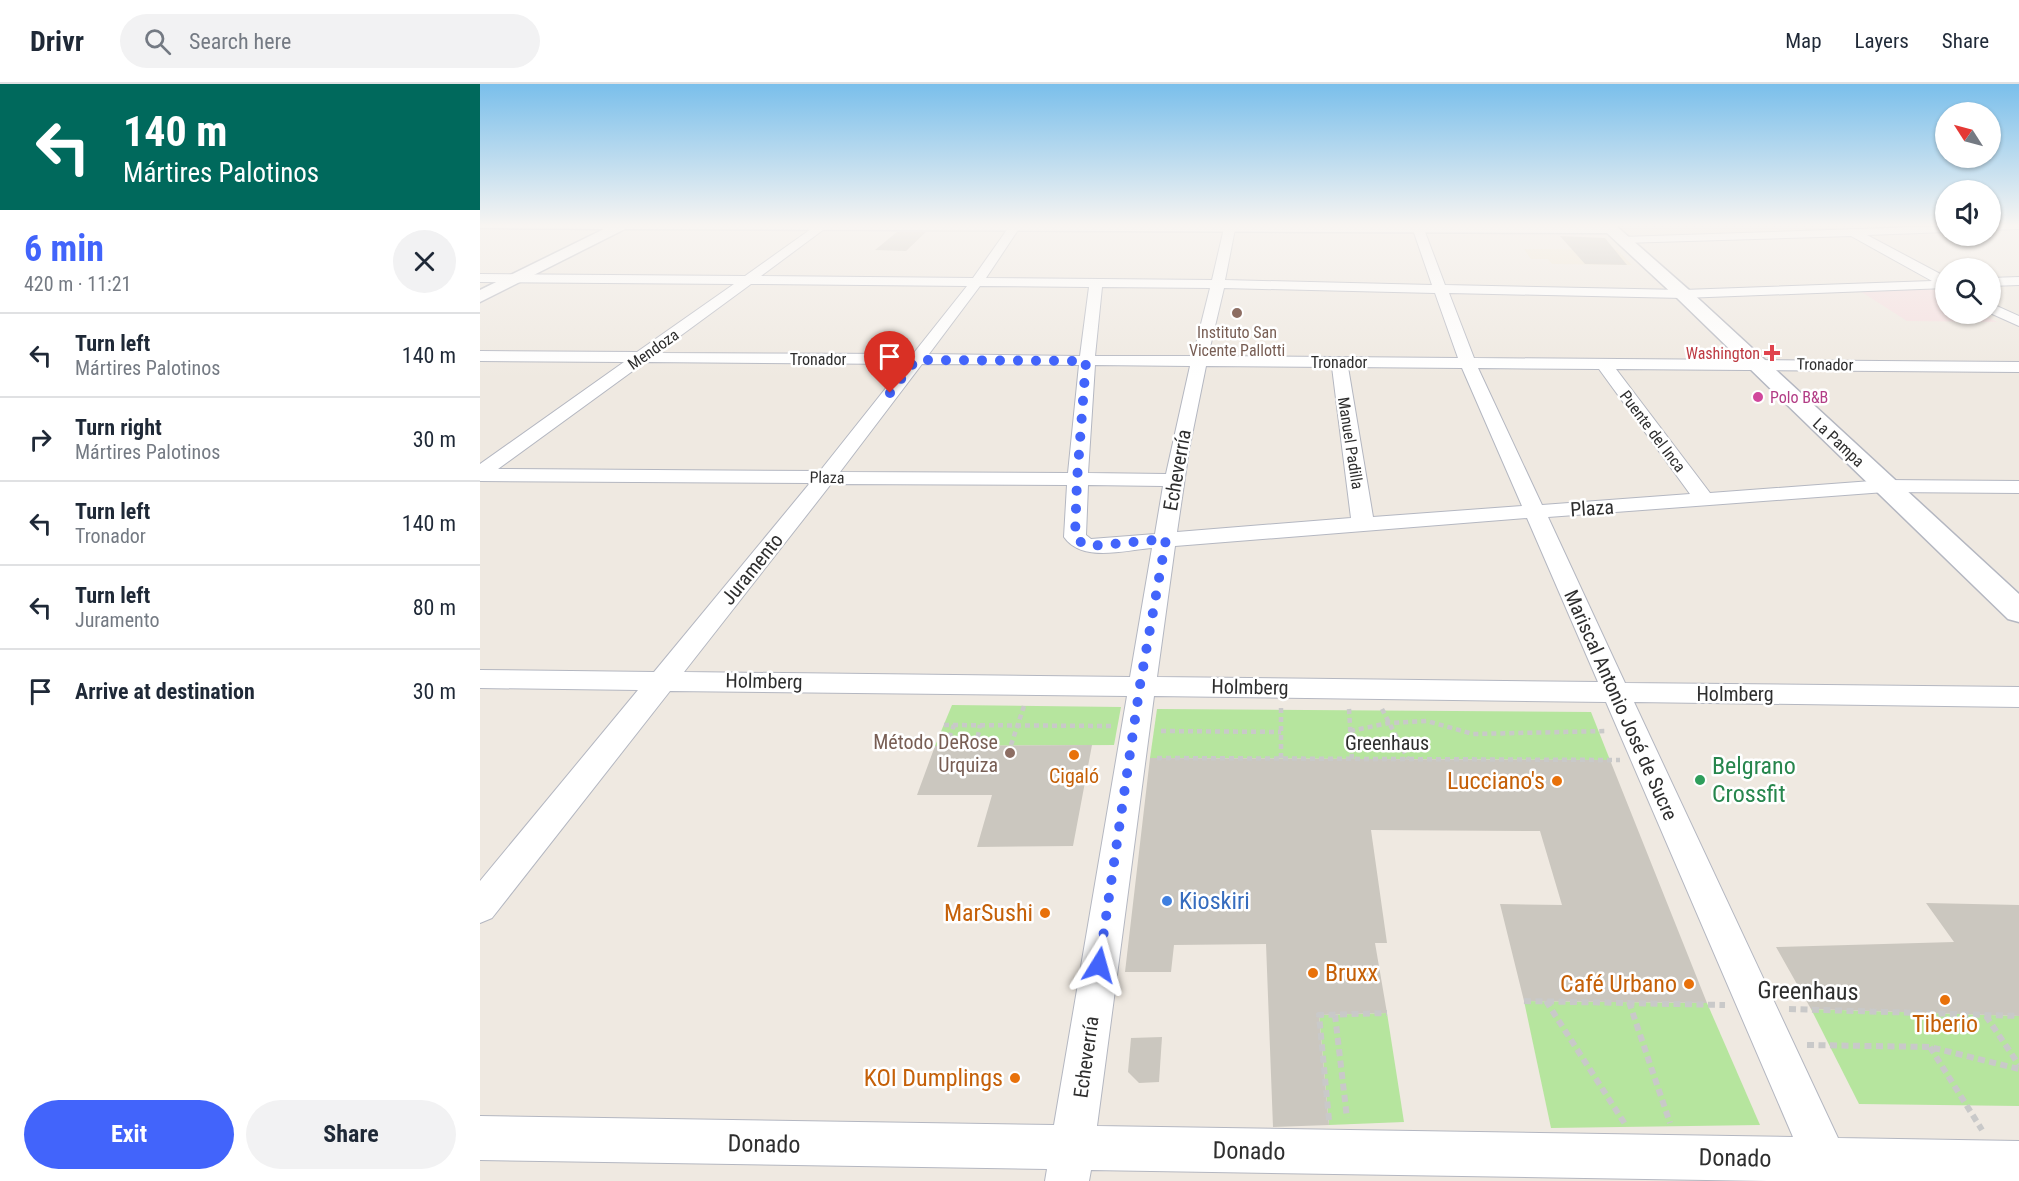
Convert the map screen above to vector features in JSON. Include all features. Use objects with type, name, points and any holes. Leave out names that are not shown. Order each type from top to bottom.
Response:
[{"type":"street","points":[[480,297],[523,275]]},
{"type":"street","name":"Mendoza","points":[[480,474],[757,275]]},
{"type":"street","name":"Juramento","points":[[480,907],[826,477],[981,275]]},
{"type":"street","name":"Echeverría","points":[[1070,1165],[1140,685],[1174,480],[1199,361],[1221,275]]},
{"type":"street","name":"Mariscal Antonio José de Sucre","points":[[1435,275],[1468,363],[1830,1170]]},
{"type":"street","name":"La Pampa","points":[[1662,275],[2019,612]]},
{"type":"street","points":[[480,278],[1219,284],[1683,294],[1935,284]]},
{"type":"street","points":[[2001,282],[2019,281]]},
{"type":"street","points":[[1077,480],[1086,361],[1096,284]]},
{"type":"street","points":[[2001,313],[2019,322]]},
{"type":"street","name":"Tronador","points":[[480,356],[638,359],[1757,363],[2019,367]]},
{"type":"street","name":"Manuel Padilla","points":[[1339,362],[1363,524]]},
{"type":"street","name":"Puente del Inca","points":[[1603,363],[1704,499]]},
{"type":"street","name":"Plaza","points":[[480,474],[1174,480]]},
{"type":"street","name":"Plaza","points":[[1077,480],[1075,537],[1083,544],[1091,546],[1885,486],[2019,487]]},
{"type":"street","name":"Holmberg","points":[[480,679],[2019,697]]},
{"type":"street","name":"Donado","points":[[480,1138],[1070,1165],[1342,1152],[1664,1157],[1830,1170],[2011,1163]]},
{"type":"path","points":[[1281,687],[1281,759]]},
{"type":"path","points":[[1359,689],[1389,723],[1408,759]]},
{"type":"path","points":[[1352,759],[1350,731],[1359,689]]},
{"type":"path","points":[[1011,745],[1024,706]]},
{"type":"path","name":"Greenhaus","points":[[1350,731],[1389,723],[1427,721],[1473,734],[1632,731]]},
{"type":"path","points":[[944,725],[1018,725],[1132,742],[1161,726],[1159,731],[1281,732]]},
{"type":"path","points":[[946,746],[954,725]]},
{"type":"path","points":[[976,746],[980,725]]},
{"type":"path","name":"Greenhaus","points":[[1132,742],[1281,759],[1645,760]]},
{"type":"path","name":"Greenhaus","points":[[1524,1001],[1707,1003],[1759,1010],[1811,1009],[2019,1016]]},
{"type":"path","points":[[1546,1001],[1664,1157]]},
{"type":"path","points":[[1629,1002],[1664,1157]]},
{"type":"path","points":[[1342,1152],[1319,1015],[1387,1013]]},
{"type":"path","points":[[1335,1015],[1342,1152]]},
{"type":"path","points":[[1985,1016],[2019,1067]]},
{"type":"path","points":[[1775,1044],[1930,1047],[2019,1067]]},
{"type":"path","points":[[1930,1047],[2011,1163]]},
{"type":"shaded area","points":[[1935,290],[1935,321],[1907,321],[1860,291]]},
{"type":"green space","points":[[952,705],[1121,707],[1114,745],[935,746]]},
{"type":"green space","points":[[1157,709],[1591,712],[1610,760],[1150,758]]},
{"type":"green space","points":[[1524,1001],[1707,1003],[1760,1125],[1551,1128]]},
{"type":"green space","points":[[1811,1009],[2019,1016],[2019,1106],[1859,1104]]},
{"type":"green space","points":[[1387,1013],[1404,1122],[1329,1125],[1319,1015]]},
{"type":"building","points":[[1092,745],[1073,846],[977,847],[992,795],[917,795],[935,746]]},
{"type":"building","points":[[1150,758],[1610,760],[1707,1003],[1524,1001],[1500,904],[1562,905],[1540,831],[1371,830],[1387,943],[1375,943],[1387,1013],[1319,1015],[1329,1125],[1273,1127],[1266,944],[1174,945],[1171,972],[1125,972]]},
{"type":"building","points":[[1926,903],[2019,905],[2019,1016],[1811,1009],[1776,947],[1954,942]]},
{"type":"building","points":[[1162,1037],[1159,1082],[1139,1083],[1128,1072],[1131,1038]]},
{"type":"place","name":"Instituto San Vicente Pallotti","points":[[1237,313]]},
{"type":"place","name":"Washington","points":[[1772,353]]},
{"type":"place","name":"Polo B&B","points":[[1758,397]]},
{"type":"place","name":"Método DeRose Urquiza","points":[[1010,753]]},
{"type":"place","name":"Cigaló","points":[[1074,755]]},
{"type":"place","name":"Belgrano Crossfit","points":[[1700,780]]},
{"type":"place","name":"Lucciano's","points":[[1557,781]]},
{"type":"place","name":"Kioskiri","points":[[1167,901]]},
{"type":"place","name":"MarSushi","points":[[1045,913]]},
{"type":"place","name":"Bruxx","points":[[1313,973]]},
{"type":"place","name":"Café Urbano","points":[[1689,984]]},
{"type":"place","name":"Tiberio","points":[[1945,1000]]},
{"type":"place","name":"KOI Dumplings","points":[[1015,1078]]},
{"type":"route","points":[[890,393],[916,360],[1086,361],[1075,537],[1083,544],[1091,546],[1166,539],[1140,685],[1099,965]]}]
